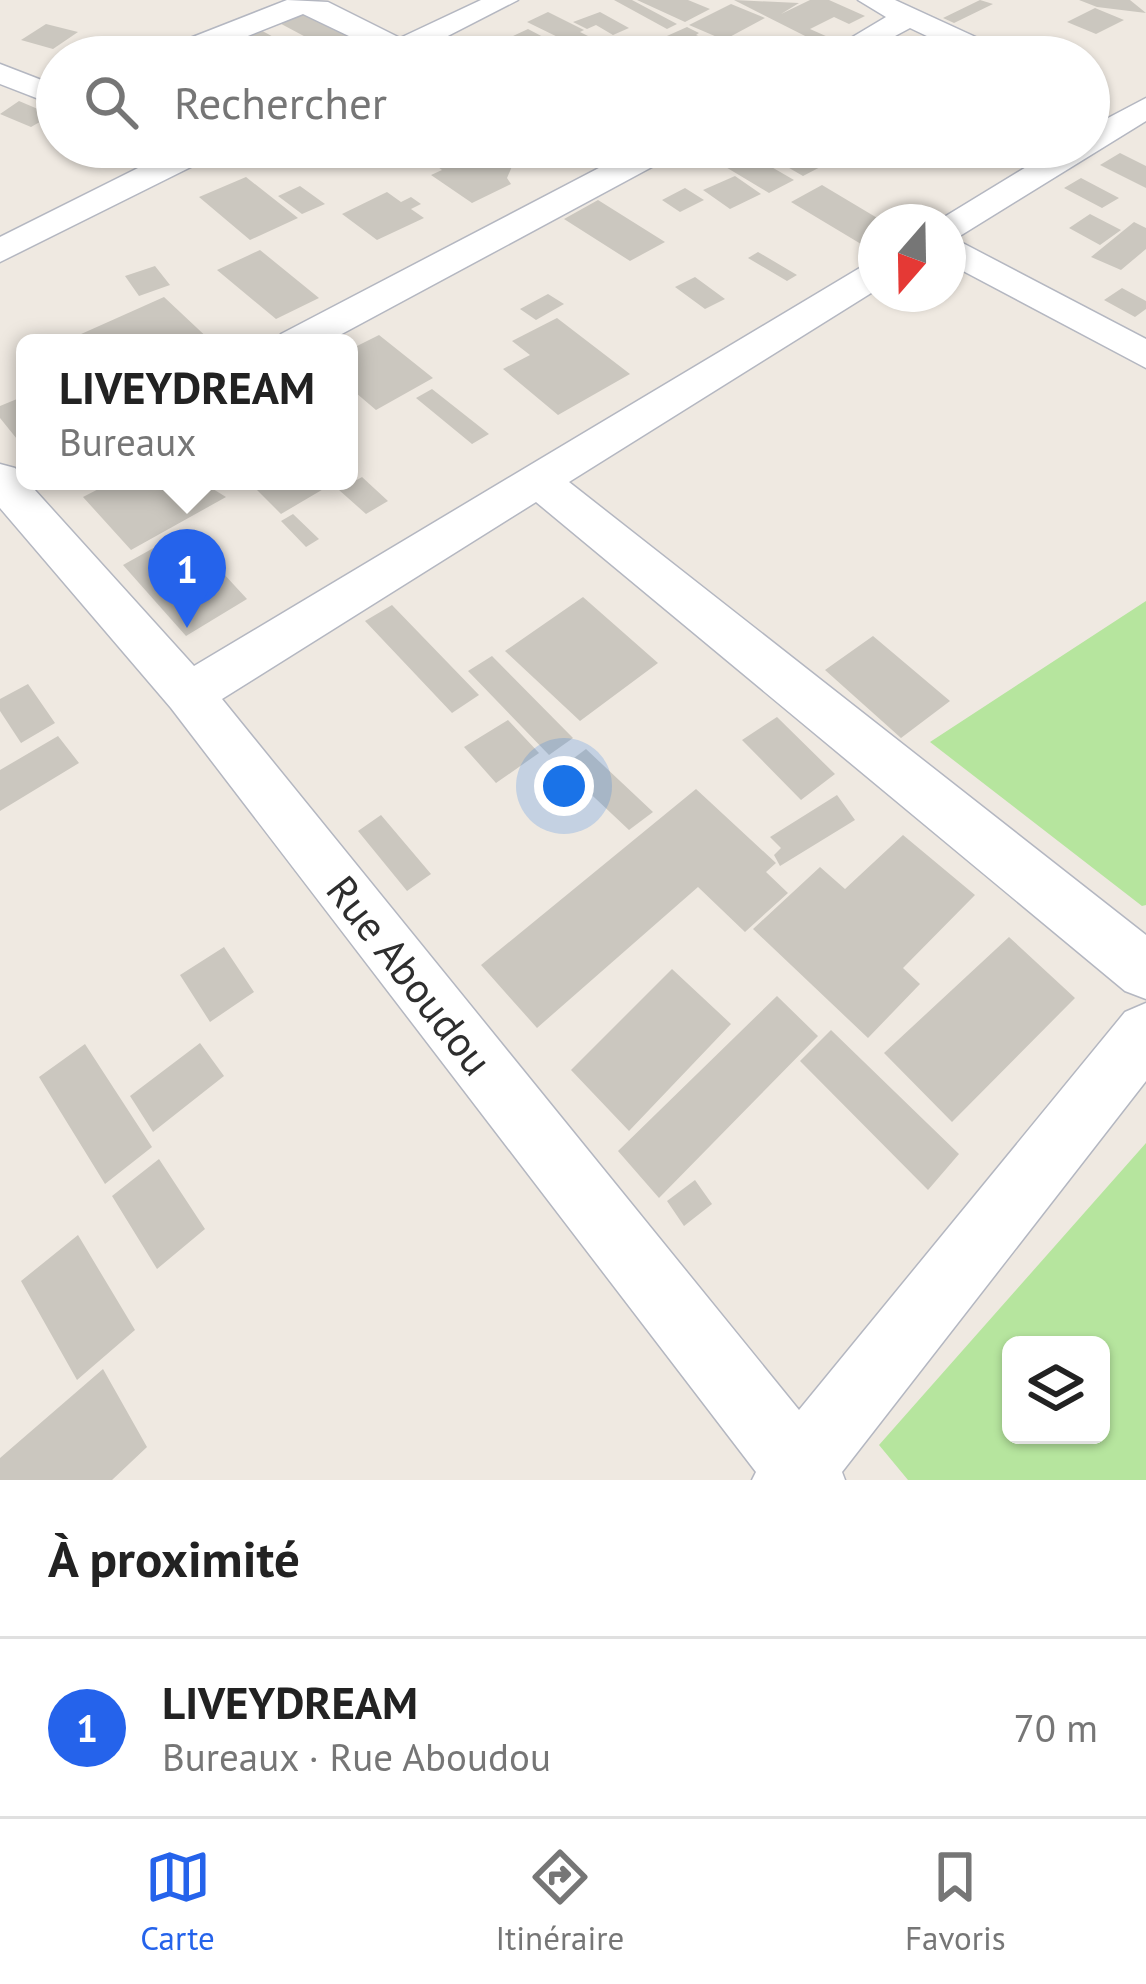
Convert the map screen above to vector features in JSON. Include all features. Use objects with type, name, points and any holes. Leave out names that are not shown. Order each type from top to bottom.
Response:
[{"type":"street","points":[[427,36],[504,0]]},
{"type":"street","points":[[872,0],[949,36]]},
{"type":"street","points":[[221,36],[300,5],[318,8],[363,36]]},
{"type":"street","points":[[873,36],[909,17]]},
{"type":"street","points":[[0,73],[36,88]]},
{"type":"street","points":[[1110,108],[1140,118]]},
{"type":"street","points":[[1110,133],[1140,118]]},
{"type":"street","points":[[0,251],[150,168]]},
{"type":"street","points":[[312,334],[624,168]]},
{"type":"street","points":[[966,219],[1048,168]]},
{"type":"street","points":[[966,258],[1146,355]]},
{"type":"street","points":[[189,694],[858,285]]},
{"type":"street","points":[[539,481],[1146,971]]},
{"type":"street","name":"Rue Aboudou","points":[[11,488],[189,694],[799,1475]]},
{"type":"street","points":[[799,1475],[1146,1033]]},
{"type":"green space","points":[[1146,601],[1146,905],[1142,906],[930,742]]},
{"type":"green space","points":[[1146,1143],[1146,1480],[908,1480],[879,1445]]},
{"type":"building","points":[[614,0],[632,0],[677,24],[667,29]]},
{"type":"building","points":[[637,0],[688,0],[710,9],[685,22]]},
{"type":"building","points":[[734,0],[799,3],[781,14],[810,0],[829,0],[865,16],[849,24],[834,17],[810,29],[826,36],[805,36]]},
{"type":"building","points":[[980,0],[993,4],[954,23],[943,18]]},
{"type":"building","points":[[1079,0],[1130,0],[1146,13],[1097,7]]},
{"type":"building","points":[[731,4],[765,18],[731,36],[715,36],[689,25]]},
{"type":"building","points":[[293,8],[350,36],[304,36],[270,18]]},
{"type":"building","points":[[1095,8],[1124,20],[1096,34],[1067,22]]},
{"type":"building","points":[[548,12],[588,36],[556,36],[527,22]]},
{"type":"building","points":[[600,12],[629,28],[613,35],[596,25],[587,29],[573,22]]},
{"type":"building","points":[[46,24],[78,32],[36,36],[36,44],[21,40]]},
{"type":"building","points":[[251,25],[271,36],[247,36],[238,31]]},
{"type":"building","points":[[687,27],[699,33],[698,36],[667,36]]},
{"type":"building","points":[[528,29],[541,36],[513,36]]},
{"type":"building","points":[[19,101],[36,108],[36,124],[31,127],[0,114]]},
{"type":"building","points":[[1120,153],[1146,166],[1146,188],[1106,168],[1110,168],[1110,159]]},
{"type":"building","points":[[511,168],[507,178],[511,184],[472,203],[431,175],[442,170]]},
{"type":"building","points":[[727,168],[773,168],[794,180],[769,193]]},
{"type":"building","points":[[789,168],[818,168],[803,176]]},
{"type":"building","points":[[735,176],[761,194],[730,209],[703,190]]},
{"type":"building","points":[[246,177],[298,218],[250,240],[199,197]]},
{"type":"building","points":[[1081,178],[1119,198],[1102,208],[1064,188]]},
{"type":"building","points":[[822,185],[858,206],[858,242],[791,202]]},
{"type":"building","points":[[300,186],[325,204],[302,214],[278,196]]},
{"type":"building","points":[[685,188],[704,200],[680,212],[662,200]]},
{"type":"building","points":[[387,192],[401,202],[411,197],[421,204],[411,209],[424,218],[377,240],[342,214]]},
{"type":"building","points":[[598,200],[665,242],[630,261],[564,219]]},
{"type":"building","points":[[1090,214],[1121,230],[1100,245],[1069,228]]},
{"type":"building","points":[[1134,222],[1146,228],[1146,249],[1121,270],[1091,257]]},
{"type":"building","points":[[260,250],[319,298],[276,319],[217,270]]},
{"type":"building","points":[[758,252],[797,275],[787,281],[748,258]]},
{"type":"building","points":[[155,266],[170,285],[139,296],[125,276]]},
{"type":"building","points":[[695,277],[725,299],[705,309],[675,287]]},
{"type":"building","points":[[1122,288],[1146,301],[1146,309],[1135,317],[1104,300]]},
{"type":"building","points":[[548,294],[564,304],[536,320],[520,309]]},
{"type":"building","points":[[164,297],[203,334],[81,334]]},
{"type":"building","points":[[557,318],[630,374],[558,415],[503,369],[530,355],[512,341]]},
{"type":"building","points":[[379,335],[433,378],[376,410],[358,395],[358,346]]},
{"type":"building","points":[[432,389],[489,434],[472,444],[416,398]]},
{"type":"building","points":[[16,399],[16,438],[0,418],[0,406]]},
{"type":"building","points":[[362,477],[388,501],[366,514],[339,490],[358,490]]},
{"type":"building","points":[[97,490],[215,490],[226,497],[131,550],[83,497]]},
{"type":"building","points":[[257,490],[322,490],[281,514]]},
{"type":"building","points":[[293,514],[319,539],[306,547],[281,521]]},
{"type":"building","points":[[184,531],[247,599],[186,636],[123,565]]},
{"type":"building","points":[[583,597],[658,663],[580,721],[505,651]]},
{"type":"building","points":[[392,605],[479,695],[452,713],[365,621]]},
{"type":"building","points":[[873,636],[950,701],[901,738],[825,670]]},
{"type":"building","points":[[492,656],[573,738],[549,755],[468,671]]},
{"type":"building","points":[[28,684],[55,723],[21,743],[0,711],[0,699]]},
{"type":"building","points":[[777,717],[835,774],[801,800],[742,740]]},
{"type":"building","points":[[508,720],[539,753],[496,783],[464,747]]},
{"type":"building","points":[[58,736],[79,763],[0,811],[0,770]]},
{"type":"building","points":[[586,749],[653,812],[629,830],[562,767]]},
{"type":"building","points":[[696,789],[776,863],[766,872],[788,893],[745,932],[698,887],[537,1028],[481,965]]},
{"type":"building","points":[[837,795],[855,820],[780,866],[774,855],[781,848],[770,837]]},
{"type":"building","points":[[381,815],[431,874],[407,891],[358,831]]},
{"type":"building","points":[[903,835],[975,895],[903,968],[920,984],[868,1038],[753,929],[820,867],[845,889]]},
{"type":"building","points":[[1009,937],[1075,998],[952,1122],[884,1053]]},
{"type":"building","points":[[224,947],[254,992],[210,1022],[180,975]]},
{"type":"building","points":[[672,969],[731,1024],[629,1131],[571,1070]]},
{"type":"building","points":[[777,996],[818,1036],[659,1198],[618,1151]]},
{"type":"building","points":[[831,1030],[959,1154],[928,1190],[800,1061]]},
{"type":"building","points":[[200,1043],[224,1076],[153,1132],[130,1096]]},
{"type":"building","points":[[85,1044],[152,1147],[105,1184],[39,1077]]},
{"type":"building","points":[[159,1159],[205,1229],[157,1269],[112,1196]]},
{"type":"building","points":[[695,1180],[712,1204],[684,1226],[667,1201]]},
{"type":"building","points":[[78,1235],[135,1330],[77,1380],[21,1281]]},
{"type":"building","points":[[103,1369],[147,1447],[112,1480],[0,1480],[0,1458]]},
{"type":"place","name":"LIVEYDREAM","points":[[187,628]]}]
